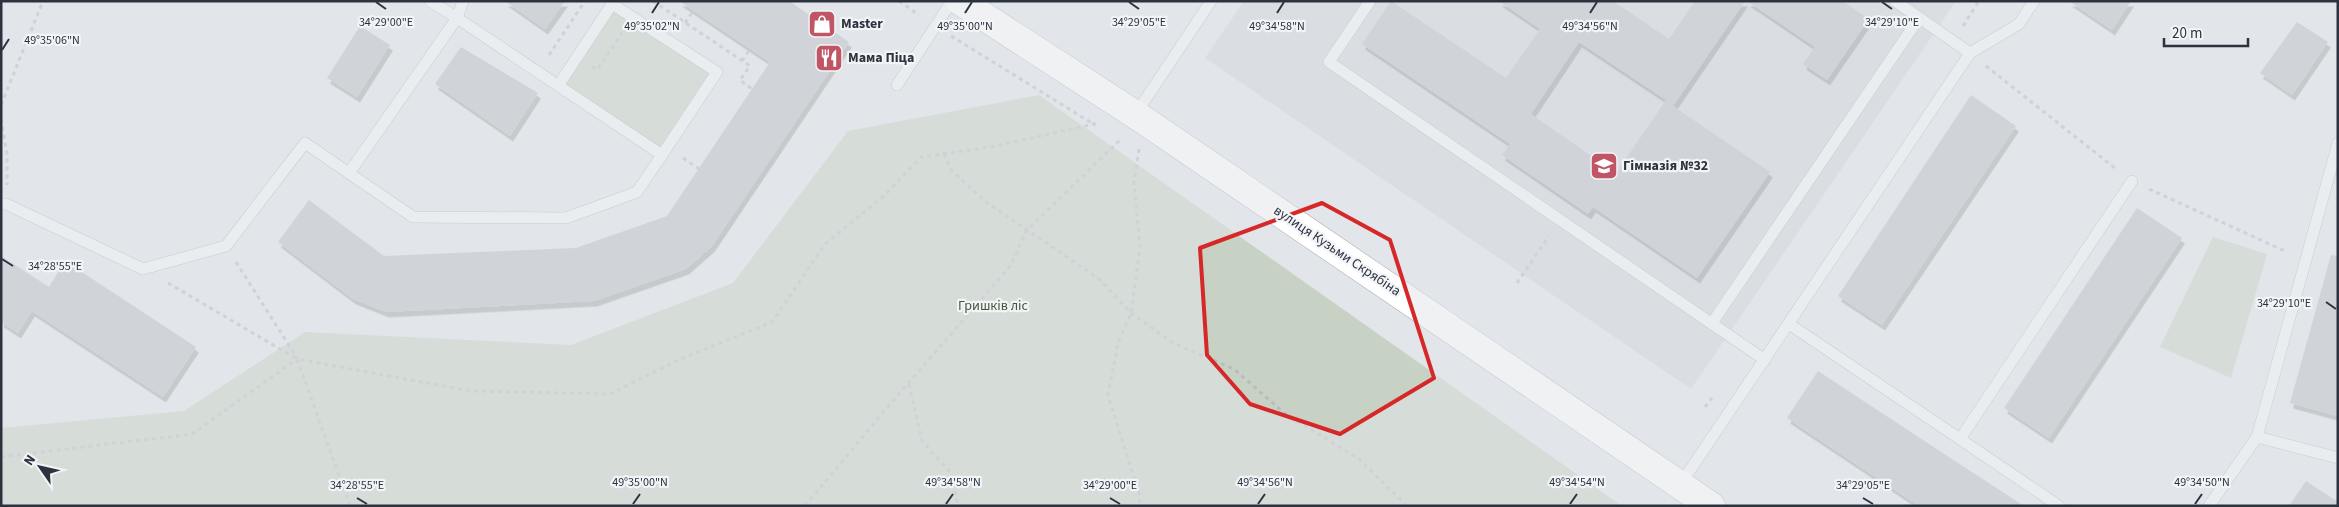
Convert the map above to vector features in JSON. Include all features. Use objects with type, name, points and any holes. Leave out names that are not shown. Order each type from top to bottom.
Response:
[{"type":"street","name":"вулиця Кузьми Скрябіна","points":[[960,1],[1144,120],[1711,506]]},
{"type":"lane","points":[[430,1],[662,155]]},
{"type":"lane","points":[[349,173],[457,18],[463,1]]},
{"type":"lane","points":[[897,85],[952,1]]},
{"type":"lane","points":[[1144,120],[1211,1]]},
{"type":"lane","points":[[1370,1],[1329,62],[1765,360]]},
{"type":"lane","points":[[1895,1],[1970,53]]},
{"type":"lane","points":[[1680,485],[1970,53],[2019,24],[2034,1]]},
{"type":"lane","points":[[4,204],[143,269],[226,246],[305,143],[413,217],[566,218],[637,192],[717,72],[612,4],[558,86]]},
{"type":"lane","points":[[1712,323],[1919,18]]},
{"type":"lane","points":[[2209,506],[2257,436],[2338,144]]},
{"type":"lane","points":[[1960,439],[2132,181]]},
{"type":"lane","points":[[1789,324],[2059,506]]},
{"type":"lane","points":[[2257,436],[2338,458]]},
{"type":"path","points":[[1,105],[43,1]]},
{"type":"path","points":[[548,56],[585,1]]},
{"type":"path","points":[[685,23],[693,11]]},
{"type":"path","points":[[742,61],[750,49]]},
{"type":"path","points":[[1,119],[7,154],[4,204]]},
{"type":"path","points":[[143,269],[297,359],[471,391],[610,394],[676,361],[772,322],[825,244],[884,196],[921,157],[1144,120]]},
{"type":"path","points":[[805,506],[1011,266],[1026,231],[1089,167],[1144,120]]},
{"type":"path","points":[[1139,506],[1140,497],[1108,395],[1118,343],[1131,313],[1140,248],[1134,182],[1137,152],[1144,120]]},
{"type":"path","points":[[944,154],[952,172],[986,202],[1099,279],[1131,313],[1173,343],[1234,369],[1284,413],[1359,459],[1407,506]]},
{"type":"path","points":[[1517,284],[1560,220]]},
{"type":"path","points":[[226,246],[297,359],[350,506]]},
{"type":"path","points":[[1,457],[192,434],[297,359]]},
{"type":"path","points":[[909,384],[922,441],[951,473],[958,506]]},
{"type":"highlighted area","points":[[1322,203],[1390,240],[1434,378],[1340,434],[1250,404],[1207,355],[1200,248]]},
{"type":"shaded area","name":"Гімназія №32","points":[[1244,1],[1956,1],[1691,389],[1205,58]]},
{"type":"green space","points":[[614,7],[713,73],[662,150],[562,85]]},
{"type":"green space","name":"Гришків ліс","points":[[1039,95],[1622,506],[1,506],[1,428],[184,411],[305,332],[571,345],[733,283],[848,131]]},
{"type":"green space","points":[[2213,237],[2267,254],[2231,378],[2160,347]]},
{"type":"building","points":[[505,1],[565,1],[545,29]]},
{"type":"building","points":[[679,1],[789,1],[849,42],[712,246],[686,269],[594,301],[386,312],[353,299],[278,242],[309,200],[384,256],[576,248],[667,216],[770,62]]},
{"type":"building","points":[[1391,1],[1506,78],[1540,29],[1499,1],[1613,1],[1669,39],[1695,1],[1745,1],[1673,106],[1770,172],[1697,278],[1593,207],[1588,214],[1502,155],[1510,144],[1362,44]],"holes":[[[1579,42],[1666,100],[1616,173],[1531,114]]]},
{"type":"building","points":[[1747,1],[1842,1],[1869,19],[1827,80],[1803,64],[1815,47]]},
{"type":"building","points":[[2069,1],[2131,1],[2112,30]]},
{"type":"building","points":[[2297,22],[2328,42],[2292,95],[2260,73]]},
{"type":"building","points":[[360,26],[390,45],[357,97],[327,78]]},
{"type":"building","points":[[461,47],[538,93],[510,136],[435,84]]},
{"type":"building","points":[[1971,95],[2016,126],[1882,325],[1838,296]]},
{"type":"building","points":[[2137,208],[2182,238],[2049,438],[2004,408]]},
{"type":"building","points":[[2331,255],[2338,256],[2338,416],[2290,403]]},
{"type":"building","points":[[1,256],[49,287],[65,261],[196,347],[163,397],[32,311],[18,333],[1,322]]},
{"type":"building","points":[[1818,371],[2024,506],[1919,506],[1787,418]]},
{"type":"building","points":[[2306,481],[2338,502],[2338,506],[2289,506]]},
{"type":"place","name":"Master","points":[[822,24]]},
{"type":"place","name":"Мама Піца","points":[[829,58]]},
{"type":"place","name":"Гімназія №32","points":[[1604,166]]}]
